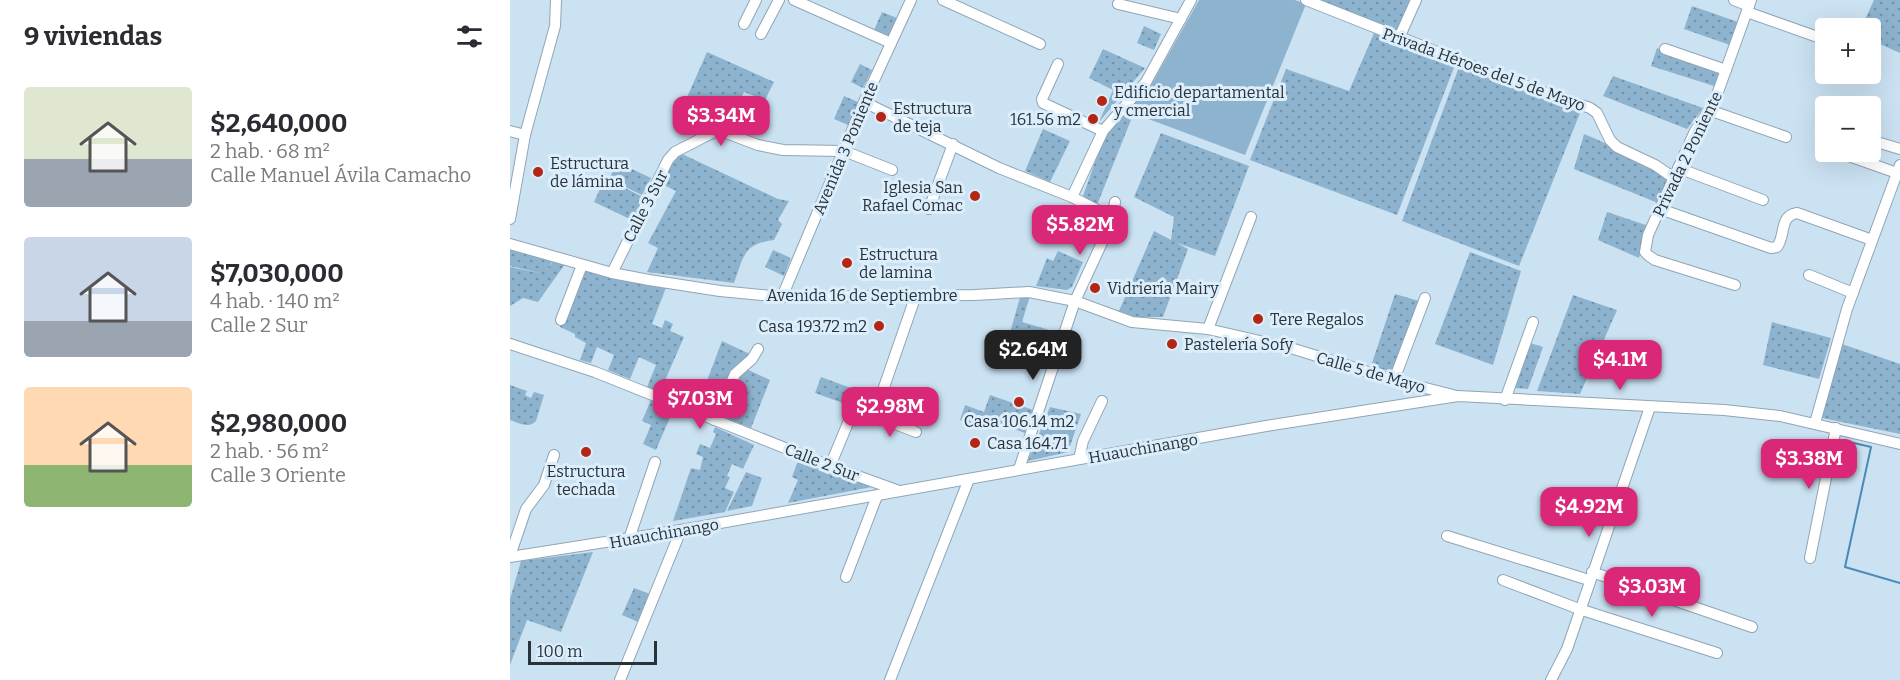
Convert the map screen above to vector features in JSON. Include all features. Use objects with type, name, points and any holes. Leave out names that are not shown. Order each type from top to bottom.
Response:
[{"type":"street","points":[[510,219],[525,135],[555,26],[555,2],[543,0]]},
{"type":"street","points":[[744,24],[756,0]]},
{"type":"street","points":[[761,34],[779,0]]},
{"type":"street","points":[[794,0],[891,43]]},
{"type":"street","name":"Avenida 3 Poniente","points":[[782,297],[864,102],[910,0]]},
{"type":"street","points":[[943,0],[1040,44]]},
{"type":"street","points":[[1072,197],[1103,131],[1146,82],[1191,0]]},
{"type":"street","name":"Privada Héroes del 5 de Mayo","points":[[1306,0],[1540,92],[1590,108],[1597,112],[1610,140],[1617,147],[1676,173],[1763,200]]},
{"type":"street","points":[[1399,38],[1416,0]]},
{"type":"street","points":[[1734,0],[1815,35]]},
{"type":"street","points":[[1118,4],[1181,19]]},
{"type":"street","name":"Privada 2 Poniente","points":[[1735,285],[1648,256],[1646,252],[1648,235],[1695,131],[1714,103],[1749,6]]},
{"type":"street","points":[[1665,50],[1726,70]]},
{"type":"street","points":[[1058,64],[1042,99],[1043,104],[1103,131]]},
{"type":"street","points":[[864,102],[999,168],[1072,197],[1111,217]]},
{"type":"street","points":[[1709,110],[1786,137]]},
{"type":"street","points":[[510,131],[525,135]]},
{"type":"street","name":"Calle 3 Sur","points":[[612,273],[668,160],[675,152],[712,133],[721,131],[758,145],[783,150],[844,152],[892,170]]},
{"type":"street","points":[[1881,143],[1900,149]]},
{"type":"street","points":[[929,209],[953,144]]},
{"type":"street","points":[[1872,162],[1899,169],[1853,293],[1815,423],[1900,444]]},
{"type":"street","points":[[1018,469],[1075,301],[1112,221],[1115,202]]},
{"type":"street","points":[[1660,209],[1771,248],[1777,247],[1781,242],[1785,220],[1790,214],[1797,213],[1872,240]]},
{"type":"street","points":[[1208,329],[1251,217]]},
{"type":"street","name":"Avenida 16 de Septiembre","points":[[510,244],[612,273],[720,291],[782,297],[1029,292],[1075,301]]},
{"type":"street","points":[[561,320],[582,265]]},
{"type":"street","points":[[1809,275],[1853,293]]},
{"type":"street","points":[[874,416],[916,296]]},
{"type":"street","points":[[1394,380],[1425,298]]},
{"type":"street","name":"Calle 5 de Mayo","points":[[1075,301],[1132,322],[1208,329],[1294,349],[1394,380],[1458,396]]},
{"type":"street","points":[[1505,400],[1533,322]]},
{"type":"street","points":[[1009,338],[1058,353]]},
{"type":"street","name":"Calle 2 Sur","points":[[510,344],[596,372],[830,466],[899,491]]},
{"type":"street","points":[[714,420],[735,374],[752,359],[758,349]]},
{"type":"street","name":"Huauchinango","points":[[510,557],[681,530],[1266,426],[1458,396],[1724,410],[1780,416],[1815,423]]},
{"type":"street","points":[[1079,459],[1083,441],[1101,401]]},
{"type":"street","points":[[1551,680],[1566,648],[1650,406]]},
{"type":"street","points":[[830,466],[853,411],[874,416],[916,432]]},
{"type":"street","points":[[1810,558],[1836,428]]},
{"type":"street","points":[[510,557],[525,509],[544,485],[554,455]]},
{"type":"street","points":[[629,539],[655,462]]},
{"type":"street","points":[[890,680],[969,479]]},
{"type":"street","points":[[846,577],[877,496]]},
{"type":"street","points":[[620,680],[681,530]]},
{"type":"street","points":[[1447,536],[1591,576],[1752,627]]},
{"type":"street","points":[[1503,579],[1579,609],[1717,653]]},
{"type":"shaded area","points":[[1199,0],[1295,0],[1306,4],[1245,155],[1127,111],[1149,89]]},
{"type":"shaded area","points":[[1318,0],[1410,0],[1396,32]]},
{"type":"shaded area","points":[[1874,0],[1900,0],[1900,53],[1881,44],[1881,18],[1866,18]]},
{"type":"shaded area","points":[[1692,6],[1738,22],[1730,45],[1684,29]]},
{"type":"shaded area","points":[[882,12],[897,18],[889,36],[874,30]]},
{"type":"shaded area","points":[[1144,26],[1161,34],[1154,50],[1137,43]]},
{"type":"shaded area","points":[[1374,33],[1455,65],[1397,215],[1250,160],[1286,69],[1349,91]]},
{"type":"shaded area","points":[[1657,48],[1720,72],[1714,86],[1651,66]]},
{"type":"shaded area","points":[[1103,49],[1145,68],[1099,122],[1113,90],[1089,78]]},
{"type":"shaded area","points":[[707,52],[774,82],[765,100],[744,92],[730,120],[730,127],[681,111]]},
{"type":"shaded area","points":[[860,64],[872,70],[863,88],[851,82]]},
{"type":"shaded area","points":[[1459,67],[1580,113],[1519,266],[1402,221]]},
{"type":"shaded area","points":[[1613,76],[1703,108],[1687,129],[1603,96]]},
{"type":"shaded area","points":[[844,96],[858,102],[848,125],[834,119]]},
{"type":"shaded area","points":[[1121,115],[1131,120],[1097,205],[1083,196],[1105,134]]},
{"type":"shaded area","points":[[1043,129],[1070,141],[1050,182],[1025,171]]},
{"type":"shaded area","points":[[1161,133],[1249,166],[1215,256],[1177,243],[1188,249],[1163,317],[1135,317],[1119,311],[1154,231],[1171,240],[1174,217],[1134,197]]},
{"type":"shaded area","points":[[1584,134],[1668,178],[1658,203],[1574,169]]},
{"type":"shaded area","points":[[680,153],[778,199],[789,201],[778,220],[782,224],[774,240],[750,248],[734,283],[647,272],[658,248],[648,243],[676,191],[660,183],[670,162]]},
{"type":"shaded area","points":[[617,162],[651,178],[642,195],[609,179]]},
{"type":"shaded area","points":[[605,178],[643,197],[632,220],[594,202]]},
{"type":"shaded area","points":[[1607,212],[1646,225],[1639,258],[1598,240]]},
{"type":"shaded area","points":[[510,247],[554,259],[545,272],[554,260],[565,264],[538,302],[523,298],[510,306],[510,267],[544,274],[510,266]]},
{"type":"shaded area","points":[[773,250],[791,258],[784,276],[765,267]]},
{"type":"shaded area","points":[[1058,251],[1083,262],[1072,287],[1067,290],[1036,286],[1047,258],[1053,261]]},
{"type":"shaded area","points":[[1470,252],[1521,271],[1493,365],[1435,344]]},
{"type":"shaded area","points":[[583,268],[667,285],[652,324],[662,328],[665,320],[673,324],[670,331],[684,337],[660,392],[647,387],[656,365],[639,357],[630,379],[608,370],[614,355],[597,347],[591,363],[580,360],[586,343],[575,337],[575,334],[560,327]]},
{"type":"shaded area","points":[[1021,294],[1030,296],[1022,322],[1056,332],[1051,349],[1009,336]]},
{"type":"shaded area","points":[[1395,294],[1419,301],[1393,372],[1371,366]]},
{"type":"shaded area","points":[[1573,295],[1617,310],[1580,394],[1537,391]]},
{"type":"shaded area","points":[[1772,322],[1831,338],[1819,379],[1763,365]]},
{"type":"shaded area","points":[[722,341],[752,355],[716,412],[705,408],[715,389],[705,386]]},
{"type":"shaded area","points":[[1530,343],[1543,347],[1528,389],[1514,388]]},
{"type":"shaded area","points":[[1842,344],[1900,364],[1900,434],[1822,418]]},
{"type":"shaded area","points":[[744,368],[770,380],[751,428],[719,415],[736,376]]},
{"type":"shaded area","points":[[821,377],[878,398],[873,414],[815,393]]},
{"type":"shaded area","points":[[510,385],[527,391],[525,395],[531,398],[534,392],[544,395],[536,421],[530,425],[510,420]]},
{"type":"shaded area","points":[[990,395],[1033,410],[1025,433],[979,417],[975,426],[960,420],[965,405],[984,412]]},
{"type":"shaded area","points":[[652,398],[674,408],[656,450],[643,444],[651,425],[642,421]]},
{"type":"shaded area","points":[[1050,407],[1081,414],[1068,452],[1028,461]]},
{"type":"shaded area","points":[[715,427],[754,445],[743,469],[732,464],[725,488],[734,492],[725,512],[673,521],[691,468],[700,470],[703,457],[696,454],[700,444],[710,448],[716,434],[713,432]]},
{"type":"shaded area","points":[[799,458],[877,486],[788,503],[798,480],[792,477]]},
{"type":"shaded area","points":[[746,472],[762,478],[752,506],[727,511]]},
{"type":"shaded area","points":[[593,552],[561,632],[527,620],[510,665],[510,599],[521,561]]},
{"type":"shaded area","points":[[634,588],[650,594],[638,622],[622,615]]},
{"type":"waterway","points":[[1841,440],[1871,447],[1845,567],[1900,583]]},
{"type":"place","name":"Edificio departamental y cmercial","points":[[1102,101]]},
{"type":"place","name":"Estructura de teja","points":[[881,117]]},
{"type":"place","name":"161.56 m2","points":[[1093,119]]},
{"type":"place","name":"Estructura de lámina","points":[[538,172]]},
{"type":"place","name":"Iglesia San Rafael Comac","points":[[975,196]]},
{"type":"place","name":"Estructura de lamina","points":[[847,263]]},
{"type":"place","name":"Vidriería Mairy","points":[[1095,288]]},
{"type":"place","name":"Tere Regalos","points":[[1258,319]]},
{"type":"place","name":"Casa 193.72 m2","points":[[879,326]]},
{"type":"place","name":"Pastelería Sofy","points":[[1172,344]]},
{"type":"place","name":"Casa 106.14 m2","points":[[1019,402]]},
{"type":"place","name":"Casa 164.71","points":[[975,443]]},
{"type":"place","name":"Estructura techada","points":[[586,452]]}]
